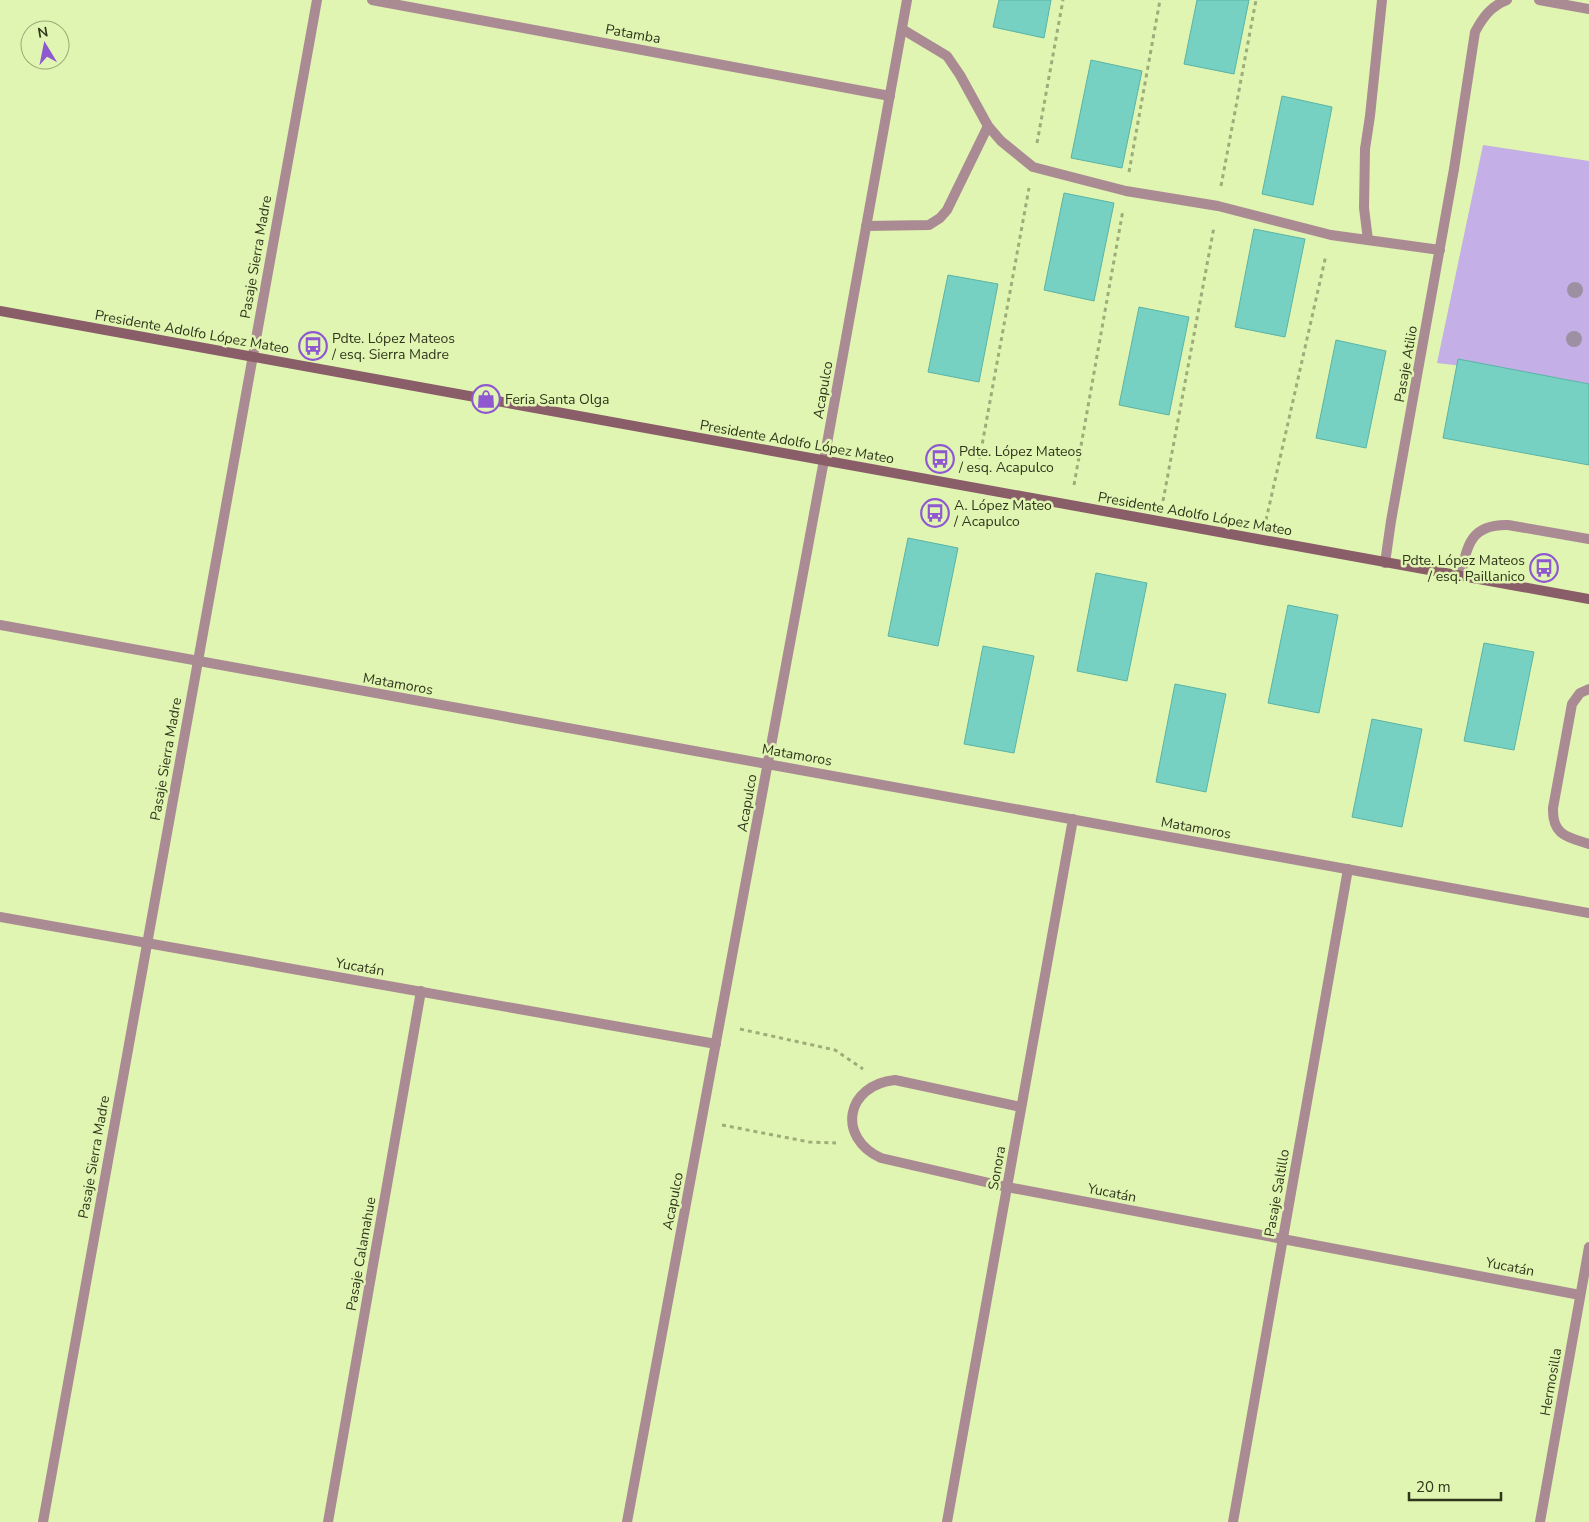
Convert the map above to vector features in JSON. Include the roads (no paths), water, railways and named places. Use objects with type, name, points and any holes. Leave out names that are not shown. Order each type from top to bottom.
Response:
[{"type":"street","name":"Pasaje Sierra Madre","points":[[43,1522],[317,0]]},
{"type":"street","name":"Patamba","points":[[372,0],[890,96]]},
{"type":"street","name":"Acapulco","points":[[627,1522],[824,460],[907,0]]},
{"type":"street","points":[[1368,240],[1364,208],[1365,149],[1382,0]]},
{"type":"street","name":"Pasaje Atilio","points":[[1385,563],[1454,169],[1475,32],[1482,18],[1496,4],[1507,0]]},
{"type":"street","points":[[1539,0],[1589,8]]},
{"type":"street","points":[[902,30],[947,56],[960,75],[988,126],[1002,141],[1033,167],[1126,191],[1218,206],[1331,235],[1440,250]]},
{"type":"street","points":[[866,226],[929,226],[940,218],[947,210],[988,126]]},
{"type":"street","name":"Presidente Adolfo López Mateo","points":[[0,311],[1589,599]]},
{"type":"street","points":[[1462,575],[1466,551],[1470,541],[1478,532],[1497,524],[1589,539]]},
{"type":"street","name":"Matamoros","points":[[0,625],[1589,913]]},
{"type":"street","points":[[1589,689],[1580,693],[1572,704],[1553,808],[1556,828],[1562,835],[1589,844]]},
{"type":"street","name":"Sonora","points":[[947,1522],[1073,819]]},
{"type":"street","name":"Pasaje Saltillo","points":[[1234,1522],[1348,870]]},
{"type":"street","name":"Yucatán","points":[[0,917],[716,1044]]},
{"type":"street","name":"Pasaje Calamahue","points":[[328,1522],[422,991]]},
{"type":"street","name":"Yucatán","points":[[1021,1107],[895,1080],[882,1081],[871,1086],[861,1094],[855,1106],[852,1119],[854,1132],[860,1144],[869,1153],[881,1158],[1007,1187],[1580,1295]]},
{"type":"street","name":"Hermosilla","points":[[1540,1522],[1589,1247]]},
{"type":"place","name":"Pdte. López Mateos / esq. Sierra Madre","points":[[313,346]]},
{"type":"place","name":"Feria Santa Olga","points":[[486,399]]},
{"type":"place","name":"Pdte. López Mateos / esq. Acapulco","points":[[940,459]]},
{"type":"place","name":"A. López Mateo / Acapulco","points":[[935,513]]},
{"type":"place","name":"Pdte. López Mateos / esq. Paillanico","points":[[1544,568]]}]
